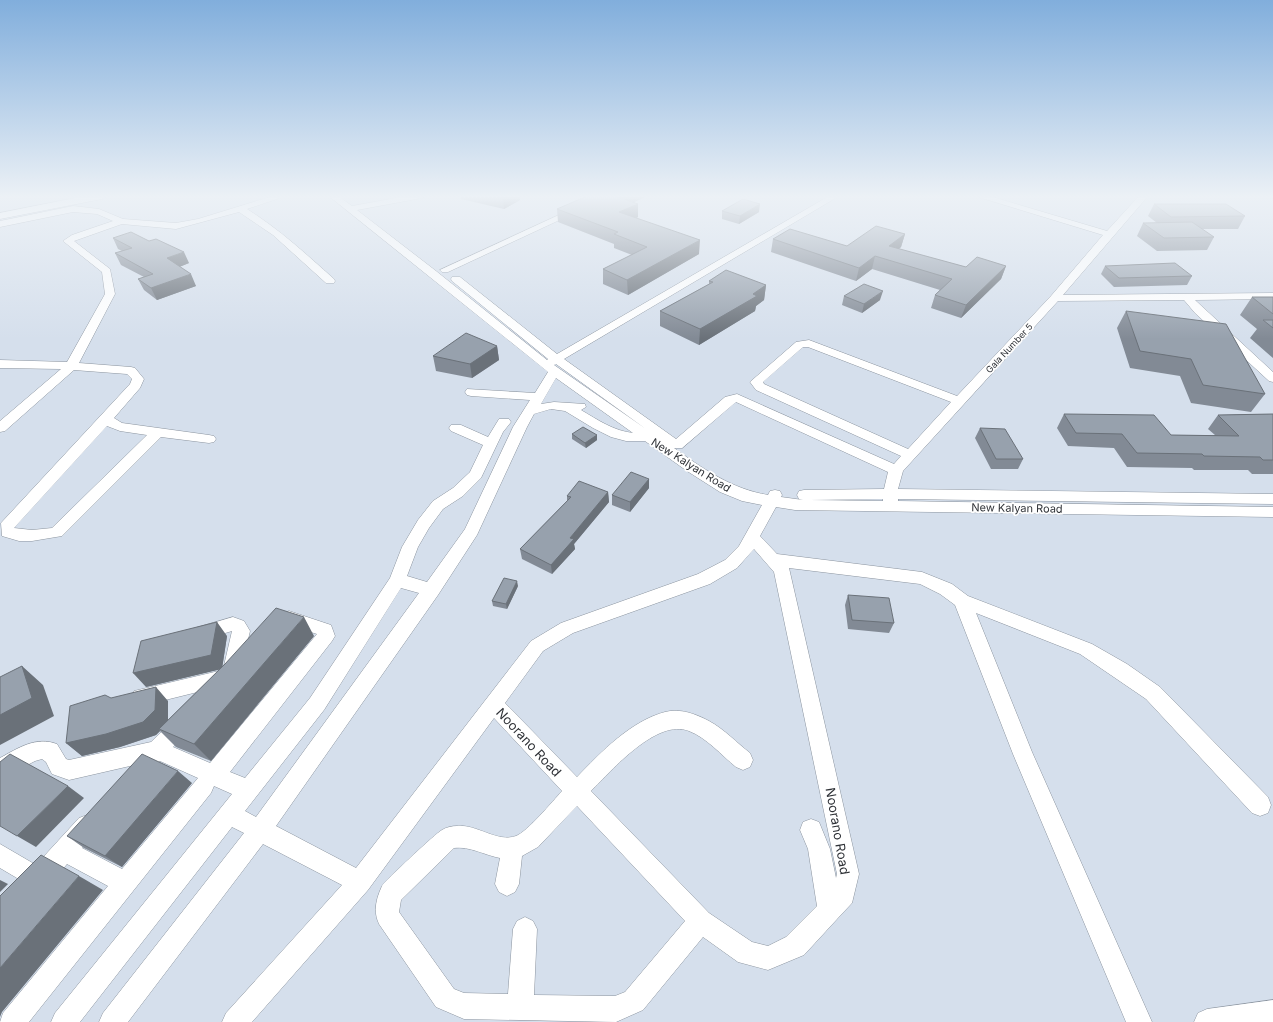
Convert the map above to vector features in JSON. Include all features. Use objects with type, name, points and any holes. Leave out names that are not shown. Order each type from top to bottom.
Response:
[{"type":"street","points":[[0,428],[71,366],[110,294],[106,271],[71,244]]},
{"type":"street","points":[[290,244],[330,281]]},
{"type":"street","name":"New Kalyan Road","points":[[401,244],[552,365],[730,479],[773,498],[795,505],[891,500],[1273,512]]},
{"type":"street","name":"New Kalyan Road","points":[[407,244],[445,270],[552,365]]},
{"type":"street","points":[[445,270],[503,244]]},
{"type":"street","points":[[64,1022],[316,704],[397,580],[410,547],[423,524],[438,505],[458,492],[476,475],[537,399],[552,365],[755,244]]},
{"type":"street","name":"Gala Number 5","points":[[891,500],[896,470],[1055,298],[1101,244]]},
{"type":"street","points":[[1055,298],[1273,296]]},
{"type":"street","points":[[1188,297],[1199,311],[1273,378]]},
{"type":"street","points":[[910,455],[760,387],[756,382],[800,344],[809,343],[960,401]]},
{"type":"street","points":[[0,364],[50,364],[132,371],[138,379],[136,385],[107,418],[11,521],[6,527],[7,532],[21,536],[57,532],[158,432]]},
{"type":"street","name":"New Kalyan Road","points":[[583,385],[598,402],[646,437],[725,488],[747,497],[773,498]]},
{"type":"street","points":[[471,392],[499,395],[517,394],[537,399],[546,406],[558,406],[570,409],[610,433],[634,439],[646,437]]},
{"type":"street","points":[[677,445],[729,400],[737,398],[896,470]]},
{"type":"street","points":[[570,409],[598,402]]},
{"type":"street","points":[[107,418],[110,423],[120,427],[209,439]]},
{"type":"street","points":[[112,1022],[260,830],[432,590],[472,531],[493,454],[497,431],[504,422]]},
{"type":"street","points":[[456,428],[493,454]]},
{"type":"street","points":[[235,1022],[360,882],[536,646],[567,628],[704,579],[731,564],[745,550],[773,498]]},
{"type":"street","points":[[891,500],[1273,499]]},
{"type":"street","name":"Noorano Road","points":[[493,704],[576,793],[701,921],[747,953],[768,958],[795,946],[844,895],[848,874],[782,570],[752,537]]},
{"type":"street","points":[[774,560],[922,578],[946,589],[962,601],[1086,649],[1153,693],[1260,805]]},
{"type":"street","points":[[397,580],[432,590]]},
{"type":"street","points":[[962,601],[1023,754],[1140,1022]]},
{"type":"street","points":[[12,1022],[324,640],[326,633],[325,630],[289,618],[282,619],[272,631]]},
{"type":"street","points":[[189,636],[234,624],[238,626],[241,631],[231,676]]},
{"type":"street","points":[[210,697],[257,648]]},
{"type":"street","points":[[124,701],[231,676]]},
{"type":"street","points":[[136,772],[194,713]]},
{"type":"street","points":[[701,921],[634,1001],[616,1009],[464,1006],[445,998],[387,916],[387,906],[391,893],[449,838],[459,835],[469,836],[502,848],[512,849],[525,844],[576,793],[636,737],[649,728],[665,721],[683,720],[698,725],[742,760]]},
{"type":"street","points":[[0,769],[38,749],[47,750],[54,755],[60,767],[69,770],[157,750],[209,781],[248,790]]},
{"type":"street","points":[[0,855],[31,888],[101,812]]},
{"type":"street","points":[[229,814],[360,882]]},
{"type":"street","points":[[811,830],[819,850],[830,910]]},
{"type":"street","points":[[507,884],[512,849]]},
{"type":"street","points":[[65,850],[126,883]]},
{"type":"street","points":[[520,1007],[526,929]]},
{"type":"street","points":[[1207,1022],[1273,1013]]},
{"type":"building","points":[[124,244],[166,244],[184,252],[167,258],[191,274],[151,288],[138,279],[153,274],[115,253],[132,248]]},
{"type":"building","points":[[639,244],[693,244],[627,280],[603,269],[647,247]]},
{"type":"building","points":[[787,244],[839,244],[847,246],[850,244],[892,244],[889,246],[966,267],[977,257],[1006,266],[966,305],[935,295],[952,279],[875,256],[859,268]]},
{"type":"building","points":[[1175,263],[1192,276],[1119,278],[1105,266]]},
{"type":"building","points":[[726,270],[766,285],[753,294],[757,296],[700,329],[660,311],[713,282],[709,281]]},
{"type":"building","points":[[864,284],[883,291],[864,304],[844,296]]},
{"type":"building","points":[[1252,297],[1273,297],[1273,314]]},
{"type":"building","points":[[1126,311],[1226,324],[1265,394],[1203,385],[1191,359],[1140,351]]},
{"type":"building","points":[[1263,320],[1273,320],[1273,328]]},
{"type":"building","points":[[466,333],[497,346],[470,364],[433,356]]},
{"type":"building","points":[[1064,414],[1154,415],[1171,435],[1239,436],[1218,415],[1273,414],[1273,460],[1263,460],[1260,457],[1204,456],[1202,454],[1137,453],[1122,434],[1076,433]]},
{"type":"building","points":[[583,427],[597,435],[585,443],[572,434]]},
{"type":"building","points":[[980,428],[1005,429],[1023,459],[996,459]]},
{"type":"building","points":[[631,472],[649,479],[630,502],[612,495]]},
{"type":"building","points":[[579,481],[608,492],[570,538],[574,539],[551,565],[520,549],[571,497],[567,496]]},
{"type":"building","points":[[504,578],[517,581],[506,604],[492,601]]},
{"type":"building","points":[[848,595],[889,598],[894,623],[852,620]]},
{"type":"building","points":[[276,608],[304,617],[194,744],[159,729],[225,664]]},
{"type":"building","points":[[217,622],[211,655],[133,673],[141,641]]},
{"type":"building","points":[[22,666],[32,698],[0,715],[0,677]]},
{"type":"building","points":[[156,687],[155,710],[143,722],[106,734],[66,743],[70,706],[105,695],[111,698]]},
{"type":"building","points":[[10,754],[68,786],[17,836],[0,826],[0,762]]},
{"type":"building","points":[[142,754],[178,771],[105,856],[67,836]]},
{"type":"building","points":[[41,855],[79,876],[0,968],[0,896]]}]
